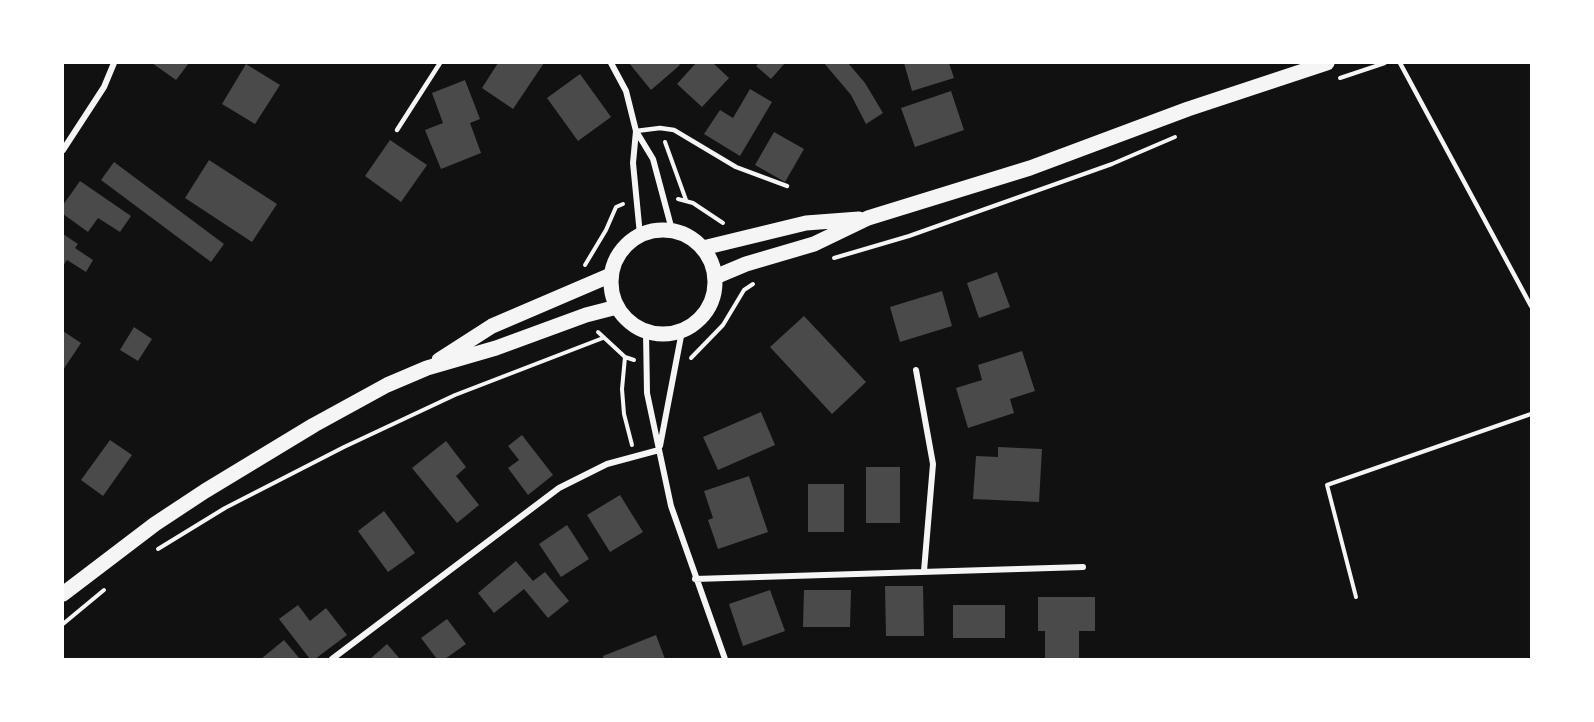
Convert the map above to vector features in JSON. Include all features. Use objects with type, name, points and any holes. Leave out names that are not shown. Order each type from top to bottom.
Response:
[{"type":"main road","points":[[715,277],[746,264],[814,244],[868,218],[1030,168],[1188,109],[1327,63]]},
{"type":"main road","points":[[703,248],[806,223],[868,218]]},
{"type":"main road","points":[[672,230],[689,237],[703,248],[711,262],[715,277],[710,305],[698,321],[682,331],[668,334],[646,332],[632,324],[617,307],[612,292],[611,275],[620,252],[640,235],[672,230]]},
{"type":"main road","points":[[427,368],[492,326],[611,275]]},
{"type":"main road","points":[[63,594],[154,524],[205,491],[314,425],[387,385],[427,368],[496,348],[586,315],[617,307]]},
{"type":"street","points":[[63,150],[104,87],[114,63]]},
{"type":"street","points":[[611,63],[626,91],[636,131],[653,159],[672,230]]},
{"type":"street","points":[[636,131],[633,163],[640,235]]},
{"type":"street","points":[[659,450],[682,331]]},
{"type":"street","points":[[646,332],[647,393],[671,506],[725,659]]},
{"type":"street","points":[[916,370],[933,464],[924,571]]},
{"type":"street","points":[[332,659],[559,488],[607,464],[659,450]]},
{"type":"street","points":[[695,579],[1083,567]]},
{"type":"lane","points":[[397,130],[440,63]]},
{"type":"lane","points":[[1400,63],[1531,306]]},
{"type":"lane","points":[[636,131],[674,129],[736,167],[787,186]]},
{"type":"path","points":[[660,128],[686,200]]},
{"type":"path","points":[[833,258],[909,236],[1112,164],[1182,134]]},
{"type":"path","points":[[752,284],[762,281]]},
{"type":"path","points":[[153,552],[225,508],[344,447],[454,395],[603,338]]},
{"type":"path","points":[[625,357],[622,389],[624,414],[636,455]]},
{"type":"path","points":[[1356,597],[1327,485],[1531,414]]},
{"type":"path","points":[[63,624],[107,587]]},
{"type":"building","points":[[152,63],[189,63],[176,80]]},
{"type":"building","points":[[498,63],[544,63],[513,109],[482,88]]},
{"type":"building","points":[[629,63],[678,63],[680,65],[651,90]]},
{"type":"building","points":[[696,63],[713,63],[729,78],[702,107],[677,84]]},
{"type":"building","points":[[759,63],[785,63],[771,79],[756,66]]},
{"type":"building","points":[[824,63],[848,63],[865,83],[883,113],[866,124],[851,95]]},
{"type":"building","points":[[904,63],[949,63],[954,78],[912,91]]},
{"type":"building","points":[[246,64],[280,85],[255,124],[222,104]]},
{"type":"building","points":[[580,74],[611,117],[578,141],[547,98]]},
{"type":"building","points":[[465,80],[480,119],[470,123],[481,153],[441,169],[425,130],[443,123],[432,93]]},
{"type":"building","points":[[750,89],[772,102],[740,156],[704,134],[720,110],[733,118]]},
{"type":"building","points":[[951,91],[964,130],[915,147],[901,108]]},
{"type":"building","points":[[774,132],[804,149],[785,182],[755,165]]},
{"type":"building","points":[[390,140],[427,165],[401,202],[365,176]]},
{"type":"building","points":[[209,160],[277,204],[252,242],[185,198]]},
{"type":"building","points":[[114,162],[224,244],[211,262],[101,180]]},
{"type":"building","points":[[80,181],[131,216],[120,232],[98,218],[88,232],[63,214],[63,205]]},
{"type":"building","points":[[63,234],[78,244],[75,248],[93,260],[86,272],[67,260],[63,266]]},
{"type":"building","points":[[997,272],[1010,307],[979,318],[967,283]]},
{"type":"building","points":[[942,291],[952,326],[900,342],[890,307]]},
{"type":"building","points":[[804,316],[866,382],[832,414],[770,347]]},
{"type":"building","points":[[134,327],[152,339],[138,361],[120,350]]},
{"type":"building","points":[[63,331],[81,343],[63,370]]},
{"type":"building","points":[[1022,351],[1035,391],[1010,399],[1014,413],[968,428],[956,388],[982,380],[978,365]]},
{"type":"building","points":[[761,412],[775,445],[718,470],[703,437]]},
{"type":"building","points":[[522,435],[553,475],[528,495],[508,468],[519,460],[508,446]]},
{"type":"building","points":[[110,440],[132,455],[103,496],[81,480]]},
{"type":"building","points":[[446,441],[466,467],[456,476],[479,505],[457,523],[412,468]]},
{"type":"building","points":[[998,447],[1042,449],[1039,502],[973,499],[976,456],[998,457]]},
{"type":"building","points":[[866,467],[900,467],[900,523],[866,523]]},
{"type":"building","points":[[749,476],[768,532],[718,549],[708,520],[713,518],[704,491]]},
{"type":"building","points":[[808,484],[844,484],[844,532],[808,532]]},
{"type":"building","points":[[620,495],[643,532],[610,552],[587,515]]},
{"type":"building","points":[[384,511],[415,553],[388,572],[358,531]]},
{"type":"building","points":[[567,525],[589,559],[561,577],[539,544]]},
{"type":"building","points":[[516,561],[533,581],[545,572],[569,601],[548,618],[524,589],[494,613],[478,593]]},
{"type":"building","points":[[885,586],[923,586],[924,636],[886,636]]},
{"type":"building","points":[[770,590],[785,631],[743,646],[729,604]]},
{"type":"building","points":[[804,590],[851,590],[850,627],[803,627]]},
{"type":"building","points":[[1038,597],[1095,597],[1095,631],[1079,631],[1079,659],[1045,659],[1045,631],[1038,631]]},
{"type":"building","points":[[298,605],[310,621],[326,608],[347,635],[315,659],[310,659],[279,619]]},
{"type":"building","points":[[953,605],[1005,605],[1005,638],[953,638]]},
{"type":"building","points":[[447,619],[466,644],[445,659],[437,659],[421,638]]},
{"type":"building","points":[[656,635],[665,659],[604,659],[603,656]]},
{"type":"building","points":[[284,640],[300,659],[261,659]]},
{"type":"building","points":[[387,644],[400,659],[370,659]]}]
